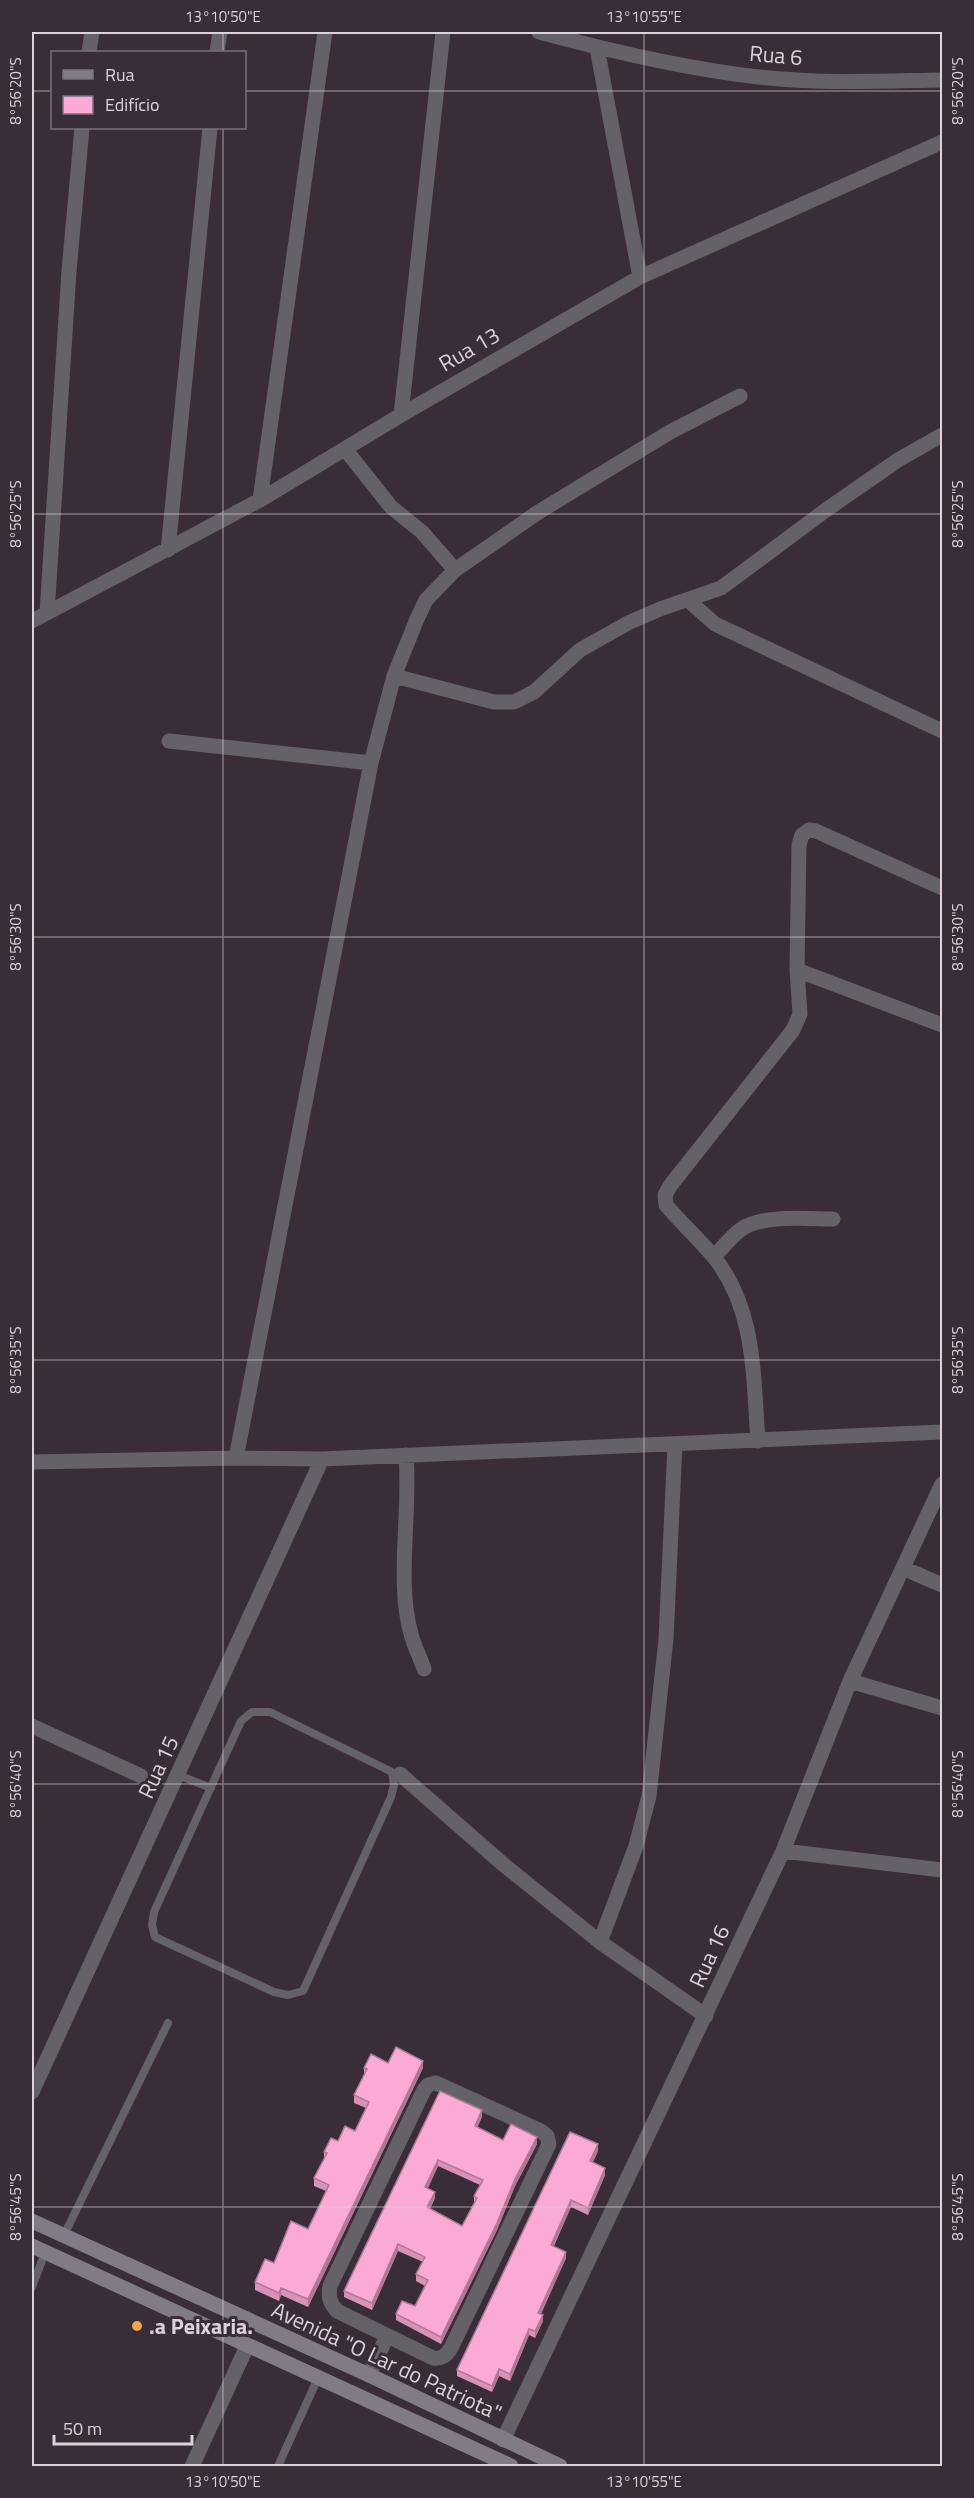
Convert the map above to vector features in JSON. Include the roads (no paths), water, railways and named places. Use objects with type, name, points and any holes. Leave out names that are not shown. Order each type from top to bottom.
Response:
[{"type":"main road","name":"Avenida \"O Lar do Patriota\"","points":[[32,2221],[369,2374],[560,2466]]},
{"type":"main road","name":"Avenida \"O Lar do Patriota\"","points":[[38,2249],[511,2466]]},
{"type":"street","points":[[89,51],[92,32]]},
{"type":"street","points":[[218,51],[220,32]]},
{"type":"street","points":[[260,500],[325,32]]},
{"type":"street","points":[[401,415],[442,32]]},
{"type":"street","name":"Rua 6","points":[[539,32],[597,48],[759,77],[812,80],[942,80]]},
{"type":"street","points":[[597,48],[640,276]]},
{"type":"street","points":[[48,613],[69,271],[82,129]]},
{"type":"street","points":[[168,550],[210,129]]},
{"type":"street","name":"Rua 13","points":[[32,621],[260,500],[640,276],[942,142]]},
{"type":"street","points":[[236,1458],[371,763],[393,676],[426,600],[455,570],[537,513],[670,432],[740,396]]},
{"type":"street","points":[[393,676],[494,702],[513,702],[534,692],[580,650],[628,623],[660,609],[689,601],[721,588],[898,460],[942,435]]},
{"type":"street","points":[[345,449],[391,507],[422,532],[455,570]]},
{"type":"street","points":[[689,601],[715,624],[942,731]]},
{"type":"street","points":[[169,741],[371,763]]},
{"type":"street","points":[[758,1441],[751,1343],[745,1314],[734,1289],[714,1257],[666,1205],[665,1195],[670,1185],[794,1030],[800,1014],[797,970],[799,845],[802,835],[809,830],[816,831],[942,888]]},
{"type":"street","points":[[797,970],[942,1025]]},
{"type":"street","points":[[714,1257],[741,1229],[755,1223],[785,1219],[833,1219]]},
{"type":"street","points":[[32,1462],[236,1458],[322,1459],[942,1431]]},
{"type":"street","points":[[600,1942],[636,1846],[649,1796],[666,1639],[675,1444]]},
{"type":"street","points":[[406,1455],[408,1481],[405,1588],[411,1635],[424,1668]]},
{"type":"street","name":"Rua 15","points":[[32,2092],[322,1459]]},
{"type":"street","name":"Rua 16","points":[[503,2440],[783,1851],[850,1681],[942,1484]]},
{"type":"street","points":[[903,1568],[942,1586]]},
{"type":"street","points":[[850,1681],[942,1708]]},
{"type":"street","points":[[32,1726],[141,1776]]},
{"type":"street","points":[[400,1774],[504,1865],[600,1942],[706,2016]]},
{"type":"street","points":[[783,1851],[942,1870]]},
{"type":"street","points":[[436,2083],[541,2131],[547,2136],[549,2144],[447,2355],[433,2358],[387,2336],[337,2312],[330,2304],[328,2295],[330,2286],[423,2090],[428,2085],[436,2083]]},
{"type":"street","points":[[369,2374],[387,2336]]},
{"type":"street","points":[[192,2466],[247,2346]]},
{"type":"lane","points":[[252,1712],[270,1712],[392,1772],[394,1785],[391,1797],[303,1991],[288,1995],[274,1992],[155,1937],[152,1925],[154,1912],[211,1788],[241,1721],[252,1712]]},
{"type":"lane","points":[[178,1776],[211,1788]]},
{"type":"lane","points":[[64,2235],[168,2023]]},
{"type":"lane","points":[[32,2287],[38,2249]]},
{"type":"lane","points":[[278,2466],[318,2378]]},
{"type":"place","name":".a Peixaria.","points":[[137,2326]]}]
